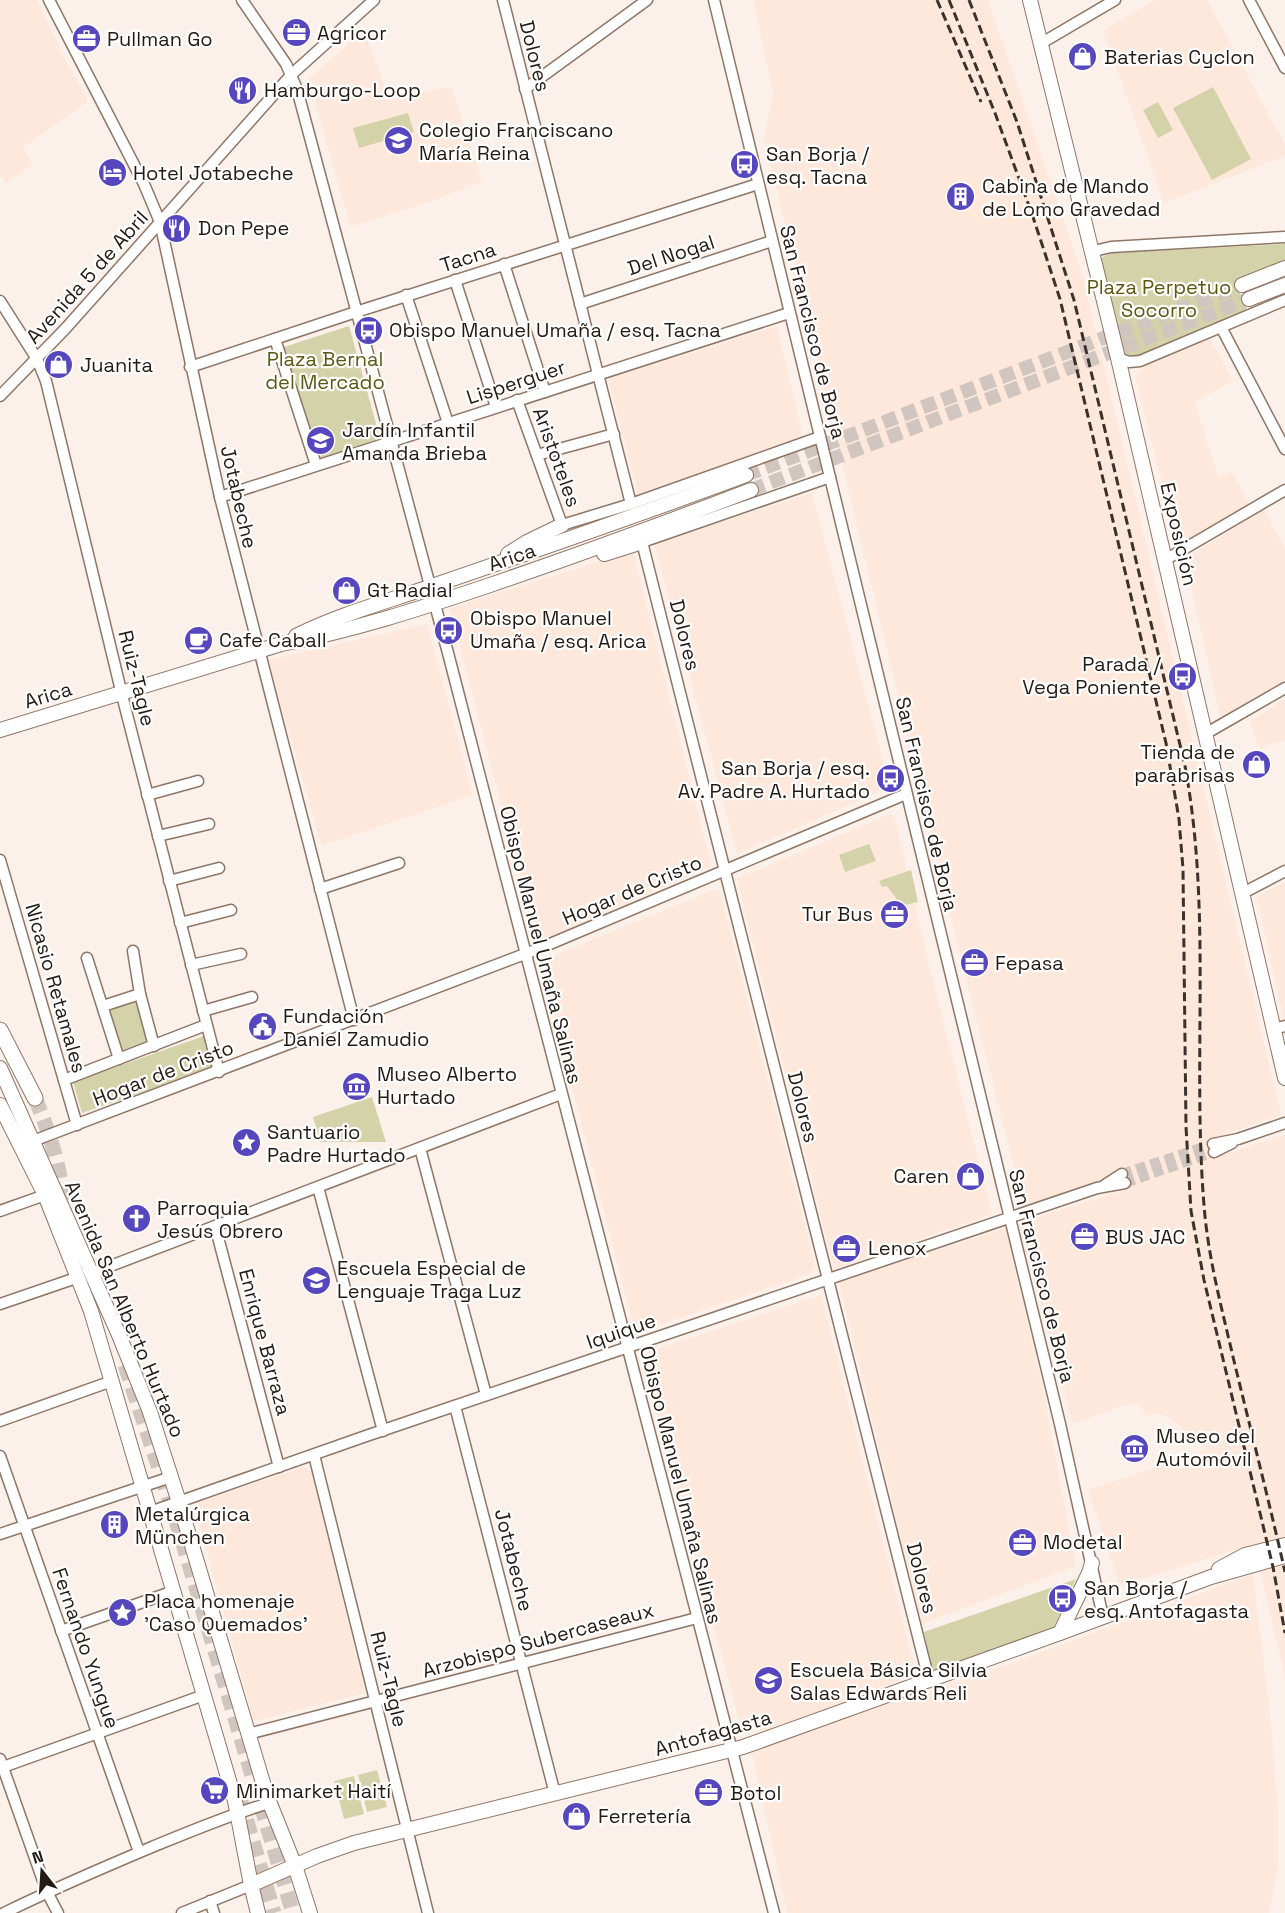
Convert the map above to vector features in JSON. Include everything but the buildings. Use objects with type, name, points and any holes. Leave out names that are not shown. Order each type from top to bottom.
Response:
[{"type":"highway","points":[[0,1030],[35,1098]]},
{"type":"main road","name":"Exposición","points":[[1029,0],[1118,358],[1243,893],[1279,1028],[1285,1078]]},
{"type":"main road","points":[[1242,285],[1285,268]]},
{"type":"main road","points":[[1249,299],[1285,285]]},
{"type":"main road","name":"Arica","points":[[280,644],[346,614],[494,565],[746,475]]},
{"type":"main road","name":"Arica","points":[[0,730],[280,644],[326,635],[435,603],[529,572],[751,490]]},
{"type":"main road","points":[[494,565],[527,542],[562,525]]},
{"type":"main road","points":[[529,572],[586,559],[642,542]]},
{"type":"main road","name":"Avenida San Alberto Hurtado","points":[[0,1068],[33,1141],[85,1275],[111,1381],[238,1812],[258,1913]]},
{"type":"main road","name":"Avenida San Alberto Hurtado","points":[[0,1105],[136,1377],[180,1502],[269,1803],[295,1866],[310,1913]]},
{"type":"main road","name":"Antofagasta","points":[[1211,1577],[1223,1566],[1239,1558],[1285,1545]]},
{"type":"main road","name":"Antofagasta","points":[[251,1885],[317,1856],[354,1843],[731,1751],[1211,1577],[1285,1556]]},
{"type":"main road","points":[[1060,1633],[1092,1563]]},
{"type":"main road","points":[[288,1851],[317,1856]]},
{"type":"street","name":"Jotabeche","points":[[49,0],[144,184],[160,222],[220,496],[354,1020]]},
{"type":"street","name":"Obispo Manuel Umaña Salinas","points":[[242,0],[292,74],[435,603],[774,1913]]},
{"type":"street","name":"Avenida 5 de Abril","points":[[0,396],[37,359],[292,74],[374,0]]},
{"type":"street","name":"Dolores","points":[[503,0],[631,504]]},
{"type":"street","points":[[525,89],[647,0]]},
{"type":"street","name":"San Francisco de Borja","points":[[714,0],[1104,1617]]},
{"type":"street","points":[[1040,44],[1115,0]]},
{"type":"street","points":[[1250,0],[1285,68]]},
{"type":"street","name":"Tacna","points":[[190,367],[758,184]]},
{"type":"street","points":[[1092,256],[1098,250],[1110,247],[1285,237]]},
{"type":"street","name":"Del Nogal","points":[[580,304],[772,241]]},
{"type":"street","points":[[504,264],[545,392]]},
{"type":"street","points":[[455,280],[496,407]]},
{"type":"street","points":[[406,296],[447,423]]},
{"type":"street","points":[[1118,358],[1129,363],[1140,361],[1285,300]]},
{"type":"street","name":"Ruiz-Tagle","points":[[0,301],[37,359],[46,381],[147,795],[219,1072]]},
{"type":"street","name":"Lisperguer","points":[[220,496],[789,313]]},
{"type":"street","points":[[1221,327],[1285,448]]},
{"type":"street","points":[[275,339],[316,465]]},
{"type":"street","name":"Aristoteles","points":[[517,400],[562,525]]},
{"type":"street","points":[[537,455],[614,434]]},
{"type":"street","points":[[562,525],[631,504],[820,437]]},
{"type":"street","points":[[642,542],[830,477]]},
{"type":"street","points":[[1165,560],[1285,490]]},
{"type":"street","name":"Dolores","points":[[642,542],[929,1680]]},
{"type":"street","points":[[1205,734],[1285,688]]},
{"type":"street","points":[[147,795],[198,781]]},
{"type":"street","name":"Hogar de Cristo","points":[[33,1141],[525,954],[906,794]]},
{"type":"street","points":[[158,836],[209,824]]},
{"type":"street","name":"Nicasio Retamales","points":[[0,860],[77,1125]]},
{"type":"street","points":[[320,889],[399,863]]},
{"type":"street","points":[[170,881],[219,868]]},
{"type":"street","points":[[1243,893],[1285,871]]},
{"type":"street","points":[[180,923],[231,910]]},
{"type":"street","points":[[133,951],[140,994],[154,1046]]},
{"type":"street","points":[[191,965],[241,954]]},
{"type":"street","points":[[87,958],[119,1059]]},
{"type":"street","points":[[103,1006],[140,994]]},
{"type":"street","points":[[203,1011],[252,997]]},
{"type":"street","name":"Hogar de Cristo","points":[[64,1080],[206,1025]]},
{"type":"street","points":[[0,1304],[85,1275],[561,1094]]},
{"type":"street","points":[[1214,1148],[1285,1123]]},
{"type":"street","points":[[420,1148],[486,1395]]},
{"type":"street","name":"Iquique","points":[[150,1512],[1124,1178]]},
{"type":"street","points":[[318,1187],[382,1431]]},
{"type":"street","points":[[0,1211],[45,1195]]},
{"type":"street","name":"Enrique Barraza","points":[[215,1226],[279,1467]]},
{"type":"street","points":[[0,1421],[111,1381]]},
{"type":"street","name":"Jotabeche","points":[[455,1406],[555,1794]]},
{"type":"street","name":"Ruiz-Tagle","points":[[314,1455],[428,1913]]},
{"type":"street","name":"Fernando Yungue","points":[[0,1456],[139,1852]]},
{"type":"street","points":[[0,1534],[171,1477]]},
{"type":"street","points":[[61,1630],[174,1591]]},
{"type":"street","name":"Arzobispo Subercaseaux","points":[[248,1734],[697,1618]]},
{"type":"street","points":[[58,1913],[47,1892],[1,1763],[97,1733],[204,1695]]},
{"type":"street","points":[[4,1913],[139,1852],[238,1812],[269,1803]]},
{"type":"street","points":[[182,1913],[251,1885]]},
{"type":"street","points":[[210,1901],[214,1913]]},
{"type":"shaded area","points":[[0,0],[37,0],[88,101],[23,148],[33,164],[6,183],[0,174]]},
{"type":"shaded area","points":[[753,0],[988,0],[1082,273],[1281,1115],[1213,1138],[1214,1158],[1285,1134],[1285,1537],[1254,1544],[1120,1586],[1088,1490],[1205,1450],[1204,1446],[1170,1418],[1157,1413],[1145,1416],[1141,1406],[1131,1403],[1073,1424],[1018,1223],[1125,1190],[1119,1178],[1024,1206],[962,963],[764,138],[773,93]]},
{"type":"shaded area","points":[[1155,0],[1207,0],[1285,145],[1285,156],[1164,203],[1103,30]]},
{"type":"shaded area","name":"Colegio Franciscano María Reina","points":[[364,30],[390,100],[451,86],[482,181],[432,201],[350,227],[309,79]]},
{"type":"shaded area","points":[[777,326],[803,437],[638,494],[608,379]]},
{"type":"shaded area","points":[[1210,339],[1233,381],[1195,402],[1218,476],[1232,472],[1249,505],[1178,548],[1135,376],[1145,366]]},
{"type":"shaded area","points":[[812,493],[890,787],[737,854],[654,543]]},
{"type":"shaded area","points":[[1264,509],[1285,549],[1285,680],[1220,717],[1185,559]]},
{"type":"shaded area","points":[[633,551],[711,866],[537,943],[450,608]]},
{"type":"shaded area","points":[[427,624],[473,795],[322,846],[268,660]]},
{"type":"shaded area","points":[[1285,699],[1285,740],[1259,748],[1250,721]]},
{"type":"shaded area","points":[[890,814],[895,818],[931,973],[992,1214],[834,1269],[737,879]]},
{"type":"shaded area","points":[[1285,882],[1285,1022],[1284,1022],[1257,897]]},
{"type":"shaded area","points":[[716,889],[720,892],[815,1266],[810,1274],[635,1333],[541,965],[545,959]]},
{"type":"shaded area","points":[[1005,1228],[1042,1385],[1076,1566],[922,1624],[839,1282]]},
{"type":"shaded area","points":[[821,1295],[916,1674],[761,1734],[759,1728],[743,1735],[641,1354]]},
{"type":"shaded area","points":[[304,1467],[312,1472],[365,1693],[254,1721],[195,1508],[198,1502]]},
{"type":"shaded area","points":[[1285,1564],[1285,1678],[1260,1570]]},
{"type":"shaded area","points":[[1253,1574],[1271,1723],[1278,1814],[1278,1865],[1269,1913],[787,1913],[751,1749],[990,1671]]},
{"type":"green space","points":[[1213,87],[1251,159],[1212,180],[1173,108]]},
{"type":"green space","points":[[1158,102],[1173,130],[1158,138],[1143,110]]},
{"type":"green space","points":[[408,113],[414,132],[359,148],[353,128]]},
{"type":"green space","name":"Plaza Perpetuo Socorro","points":[[1285,244],[1285,263],[1236,283],[1248,312],[1135,360],[1123,356],[1100,258],[1111,253]]},
{"type":"green space","name":"Plaza Bernal del Mercado","points":[[349,326],[380,438],[317,459],[281,348]]},
{"type":"green space","points":[[869,844],[876,861],[845,872],[839,855]]},
{"type":"green space","points":[[911,870],[918,902],[905,905],[899,902],[887,886],[882,887],[879,881]]},
{"type":"green space","points":[[137,998],[149,1041],[123,1050],[108,1007]]},
{"type":"green space","points":[[204,1036],[212,1069],[82,1113],[73,1082]]},
{"type":"green space","points":[[372,1097],[386,1142],[320,1142],[313,1117]]},
{"type":"green space","points":[[1076,1579],[1052,1631],[933,1674],[924,1632]]},
{"type":"green space","points":[[377,1770],[387,1807],[367,1812],[358,1775]]},
{"type":"green space","points":[[354,1776],[364,1814],[344,1819],[334,1781]]},
{"type":"tunnel","points":[[746,475],[1242,285]]},
{"type":"tunnel","points":[[751,490],[1249,299]]},
{"type":"tunnel","points":[[35,1098],[55,1154],[65,1214]]},
{"type":"tunnel","points":[[1122,1174],[1213,1144]]},
{"type":"tunnel","points":[[1125,1183],[1214,1152]]},
{"type":"tunnel","points":[[125,1365],[175,1517],[293,1913]]},
{"type":"tunnel","points":[[240,1798],[274,1913]]},
{"type":"railway","points":[[937,0],[981,102]]},
{"type":"railway","points":[[949,0],[995,113],[1060,299],[1166,743],[1179,819],[1183,869],[1186,1127],[1191,1211],[1204,1280],[1273,1567],[1285,1633]]},
{"type":"railway","points":[[969,0],[1017,122],[1074,300],[1185,766],[1198,875],[1201,1150],[1206,1225],[1220,1303],[1285,1572]]},
{"type":"place","name":"Agricor","points":[[296,33]]},
{"type":"place","name":"Pullman Go","points":[[86,39]]},
{"type":"place","name":"Baterias Cyclon","points":[[1083,57]]},
{"type":"place","name":"Hamburgo-Loop","points":[[243,90]]},
{"type":"place","name":"Colegio Franciscano María Reina","points":[[398,141]]},
{"type":"place","name":"San Borja / esq. Tacna","points":[[745,165]]},
{"type":"place","name":"Hotel Jotabeche","points":[[112,173]]},
{"type":"place","name":"Cabina de Mando de Lomo Gravedad","points":[[961,197]]},
{"type":"place","name":"Don Pepe","points":[[177,228]]},
{"type":"place","name":"Obispo Manuel Umaña / esq. Tacna","points":[[368,330]]},
{"type":"place","name":"Juanita","points":[[59,365]]},
{"type":"place","name":"Jardín Infantil Amanda Brieba","points":[[321,441]]},
{"type":"place","name":"Gt Radial","points":[[346,590]]},
{"type":"place","name":"Obispo Manuel Umaña / esq. Arica","points":[[449,630]]},
{"type":"place","name":"Cafe Caball","points":[[198,640]]},
{"type":"place","name":"Parada / Vega Poniente","points":[[1182,676]]},
{"type":"place","name":"Tienda de parabrisas","points":[[1256,764]]},
{"type":"place","name":"San Borja / esq. Av. Padre A. Hurtado","points":[[891,779]]},
{"type":"place","name":"Tur Bus","points":[[894,914]]},
{"type":"place","name":"Fepasa","points":[[974,963]]},
{"type":"place","name":"Fundación Daniel Zamudio","points":[[262,1027]]},
{"type":"place","name":"Museo Alberto Hurtado","points":[[356,1086]]},
{"type":"place","name":"Santuario Padre Hurtado","points":[[246,1143]]},
{"type":"place","name":"Caren","points":[[970,1176]]},
{"type":"place","name":"Parroquia Jesús Obrero","points":[[136,1219]]},
{"type":"place","name":"BUS JAC","points":[[1084,1237]]},
{"type":"place","name":"Lenox","points":[[847,1248]]},
{"type":"place","name":"Escuela Especial de Lenguaje Traga Luz","points":[[316,1280]]},
{"type":"place","name":"Museo del Automóvil","points":[[1135,1448]]},
{"type":"place","name":"Metalúrgica München","points":[[114,1525]]},
{"type":"place","name":"Modetal","points":[[1022,1542]]},
{"type":"place","name":"San Borja / esq. Antofagasta","points":[[1063,1599]]},
{"type":"place","name":"Placa homenaje 'Caso Quemados'","points":[[123,1613]]},
{"type":"place","name":"Escuela Básica Silvia Salas Edwards Reli","points":[[769,1681]]},
{"type":"place","name":"Minimarket Haití","points":[[215,1791]]},
{"type":"place","name":"Botol","points":[[709,1793]]},
{"type":"place","name":"Ferretería","points":[[577,1816]]}]
